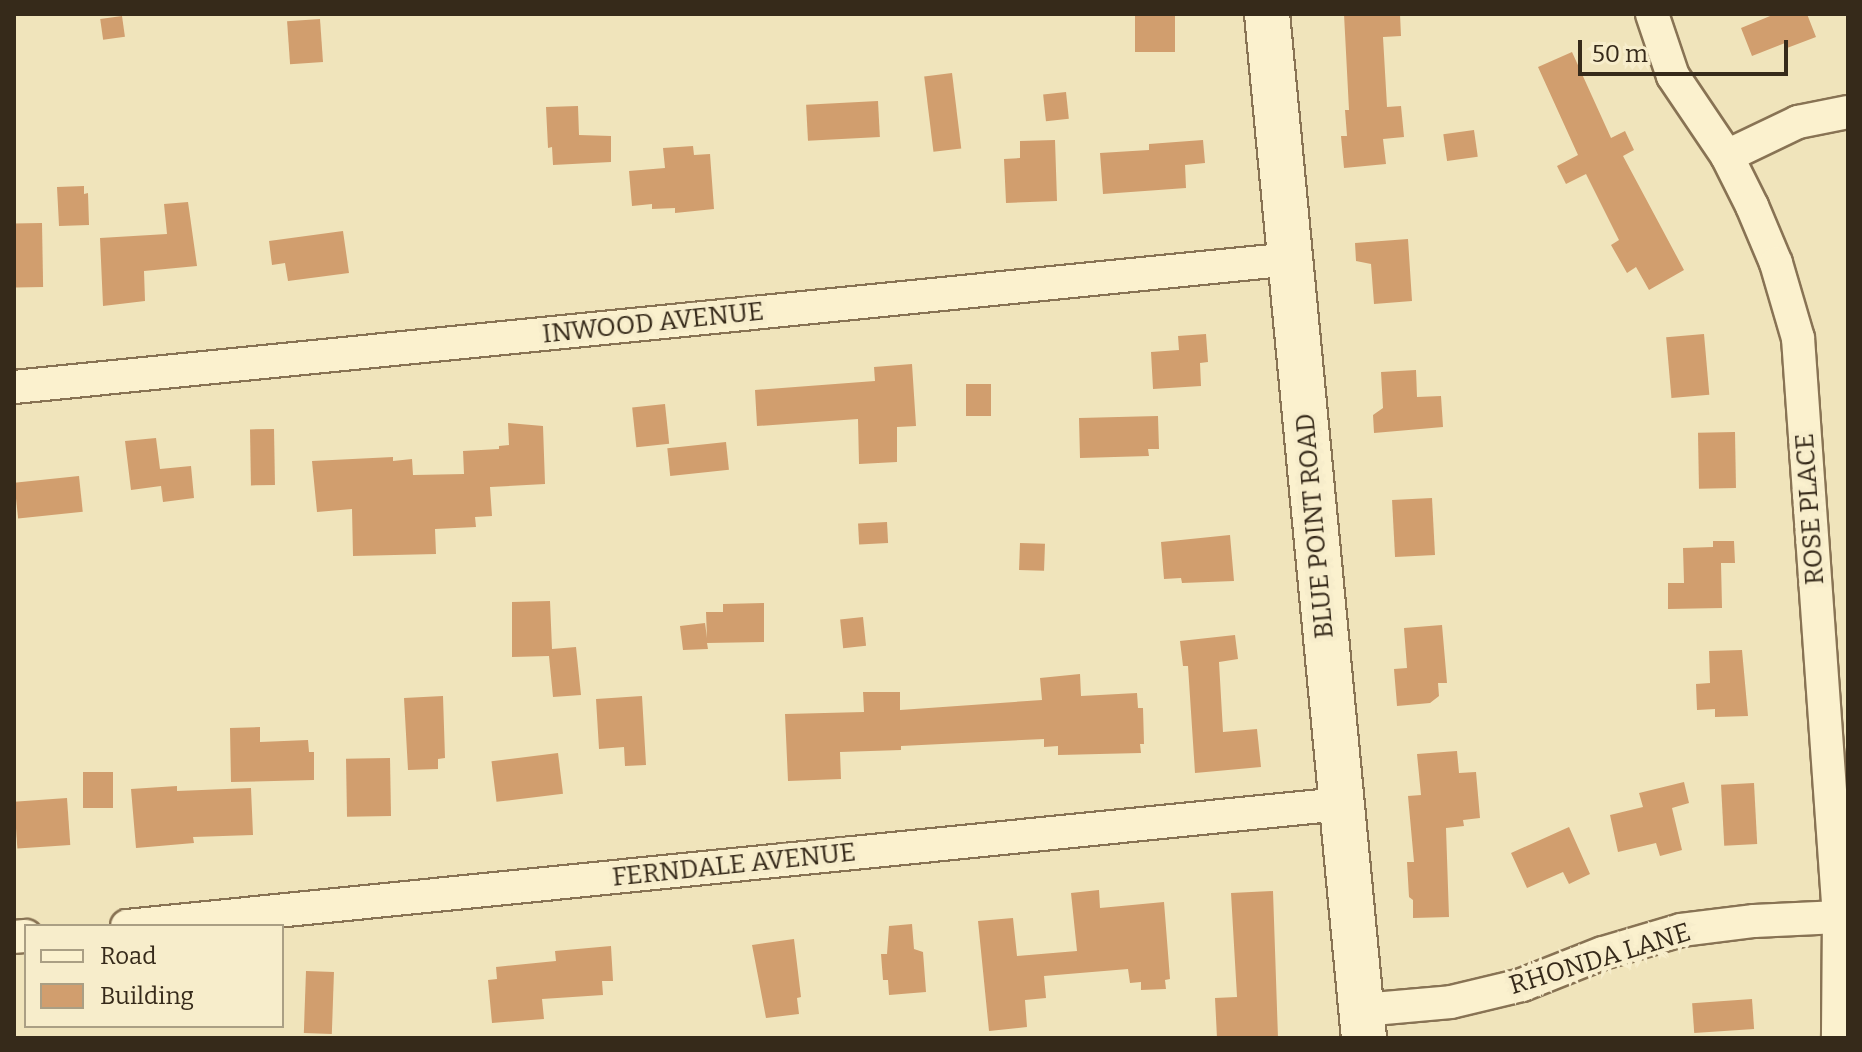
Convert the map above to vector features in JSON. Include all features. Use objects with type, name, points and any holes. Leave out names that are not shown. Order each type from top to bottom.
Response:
[{"type":"street","name":"BLUE POINT ROAD","points":[[1267,14],[1363,1024]]},
{"type":"street","name":"ROSE PLACE","points":[[1652,14],[1673,76],[1727,156],[1776,263],[1798,338],[1839,917],[1838,1038]]},
{"type":"street","points":[[1727,156],[1798,122],[1848,112]]},
{"type":"street","name":"INWOOD AVENUE","points":[[14,387],[1291,259]]},
{"type":"street","name":"FERNDALE AVENUE","points":[[147,924],[1340,804]]},
{"type":"street","name":"RHONDA LANE","points":[[1363,1024],[1522,985],[1603,953],[1681,930],[1754,921],[1839,917]]},
{"type":"building","points":[[1135,14],[1175,14],[1175,52],[1135,52]]},
{"type":"building","points":[[1344,14],[1400,14],[1401,36],[1383,37],[1387,107],[1401,106],[1404,137],[1383,139],[1386,164],[1344,168],[1341,136],[1347,136],[1345,110],[1349,110]]},
{"type":"building","points":[[1775,14],[1807,14],[1816,37],[1787,48],[1785,43],[1752,56],[1741,28]]},
{"type":"building","points":[[122,16],[125,37],[103,40],[100,19]]},
{"type":"building","points":[[320,19],[323,62],[290,64],[287,21]]},
{"type":"building","points":[[1572,52],[1611,138],[1625,131],[1634,150],[1623,156],[1684,270],[1649,290],[1636,267],[1627,273],[1611,245],[1619,240],[1586,174],[1566,184],[1557,166],[1578,155],[1538,67]]},
{"type":"building","points":[[952,73],[961,148],[933,152],[924,76]]},
{"type":"building","points":[[1066,92],[1069,119],[1046,121],[1043,94]]},
{"type":"building","points":[[878,101],[880,137],[808,141],[806,105]]},
{"type":"building","points":[[578,106],[579,135],[611,136],[611,162],[553,165],[552,147],[548,148],[546,107]]},
{"type":"building","points":[[1474,130],[1478,157],[1447,161],[1443,134]]},
{"type":"building","points":[[1055,140],[1057,201],[1006,203],[1004,159],[1020,158],[1020,141]]},
{"type":"building","points":[[1203,140],[1205,163],[1185,165],[1186,188],[1103,194],[1100,153],[1149,150],[1149,144]]},
{"type":"building","points":[[693,146],[694,155],[710,154],[714,209],[675,213],[675,208],[652,209],[652,204],[632,206],[629,171],[665,168],[663,148]]},
{"type":"building","points":[[84,186],[84,194],[88,193],[89,225],[59,226],[57,187]]},
{"type":"building","points":[[188,202],[197,266],[144,271],[145,301],[103,306],[100,238],[167,234],[164,204]]},
{"type":"building","points":[[14,223],[42,223],[43,287],[15,287]]},
{"type":"building","points":[[343,231],[349,273],[288,281],[285,263],[272,265],[269,241]]},
{"type":"building","points":[[1408,239],[1412,301],[1374,304],[1371,264],[1356,261],[1355,243]]},
{"type":"building","points":[[1206,334],[1208,362],[1200,363],[1201,386],[1153,389],[1151,352],[1179,350],[1178,336]]},
{"type":"building","points":[[1704,334],[1709,395],[1671,398],[1666,337]]},
{"type":"building","points":[[912,364],[916,426],[897,427],[897,462],[859,464],[858,419],[757,426],[755,390],[875,381],[874,367]]},
{"type":"building","points":[[1416,370],[1417,397],[1441,396],[1443,427],[1374,433],[1373,415],[1383,408],[1381,372]]},
{"type":"building","points":[[966,384],[991,384],[991,416],[966,416]]},
{"type":"building","points":[[665,404],[669,444],[636,447],[632,407]]},
{"type":"building","points":[[1158,416],[1159,449],[1148,449],[1149,456],[1080,458],[1079,418]]},
{"type":"building","points":[[508,423],[543,426],[545,484],[490,487],[492,516],[475,517],[476,527],[435,529],[436,554],[353,556],[352,509],[317,512],[312,461],[393,457],[393,461],[412,459],[413,475],[464,474],[463,451],[499,449],[499,446],[509,445]]},
{"type":"building","points":[[250,429],[274,429],[275,485],[251,485]]},
{"type":"building","points":[[1735,432],[1736,488],[1699,489],[1698,433]]},
{"type":"building","points":[[156,438],[160,469],[191,466],[194,498],[163,502],[161,486],[131,490],[125,441]]},
{"type":"building","points":[[726,442],[729,470],[670,476],[667,448]]},
{"type":"building","points":[[79,476],[83,512],[18,519],[14,483]]},
{"type":"building","points":[[1432,498],[1435,555],[1395,557],[1392,500]]},
{"type":"building","points":[[887,522],[888,543],[859,544],[858,524]]},
{"type":"building","points":[[1230,535],[1234,581],[1182,583],[1181,578],[1164,579],[1161,542]]},
{"type":"building","points":[[1713,541],[1734,541],[1735,563],[1721,563],[1722,608],[1668,609],[1668,583],[1684,583],[1683,548],[1713,547]]},
{"type":"building","points":[[1020,543],[1045,544],[1044,571],[1019,570]]},
{"type":"building","points":[[550,601],[552,649],[576,647],[581,695],[553,697],[549,656],[512,657],[512,602]]},
{"type":"building","points":[[764,603],[764,642],[707,643],[708,649],[683,650],[680,626],[705,623],[707,638],[706,612],[723,612],[723,604]]},
{"type":"building","points":[[863,617],[866,646],[843,648],[840,619]]},
{"type":"building","points":[[1442,625],[1447,683],[1438,683],[1439,696],[1430,703],[1397,706],[1394,669],[1407,668],[1404,628]]},
{"type":"building","points":[[1235,635],[1238,659],[1219,662],[1223,732],[1257,729],[1261,767],[1195,773],[1188,666],[1183,666],[1180,641]]},
{"type":"building","points":[[1742,650],[1748,716],[1715,717],[1715,709],[1697,710],[1696,684],[1710,683],[1709,651]]},
{"type":"building","points":[[1080,674],[1081,696],[1137,693],[1138,708],[1143,708],[1144,744],[1140,744],[1141,753],[1058,755],[1058,746],[1044,747],[1044,739],[901,746],[901,750],[840,752],[841,779],[788,781],[785,714],[864,712],[863,692],[900,692],[900,710],[1042,700],[1040,678]]},
{"type":"building","points":[[443,696],[445,758],[438,759],[438,769],[408,770],[404,698]]},
{"type":"building","points":[[642,696],[646,765],[625,766],[624,747],[599,749],[596,699]]},
{"type":"building","points":[[260,727],[260,742],[308,740],[309,752],[314,752],[314,780],[231,782],[230,728]]},
{"type":"building","points":[[1457,751],[1459,773],[1476,772],[1480,818],[1463,820],[1464,826],[1446,828],[1449,917],[1413,918],[1407,862],[1414,862],[1408,796],[1421,795],[1417,754]]},
{"type":"building","points":[[558,753],[563,794],[496,802],[491,761]]},
{"type":"building","points":[[390,758],[391,816],[347,817],[346,759]]},
{"type":"building","points":[[83,772],[113,772],[113,808],[83,808]]},
{"type":"building","points":[[1684,782],[1689,803],[1672,808],[1682,850],[1660,856],[1656,843],[1618,852],[1610,815],[1643,807],[1639,793]]},
{"type":"building","points":[[1754,783],[1757,844],[1724,846],[1721,785]]},
{"type":"building","points":[[177,786],[177,791],[251,788],[253,835],[193,837],[194,843],[136,848],[131,789]]},
{"type":"building","points":[[67,798],[70,845],[17,849],[14,802]]},
{"type":"building","points":[[1569,827],[1590,874],[1569,884],[1563,872],[1527,888],[1511,853]]},
{"type":"building","points":[[1099,890],[1100,908],[1164,902],[1170,979],[1165,980],[1166,989],[1141,990],[1141,982],[1130,983],[1128,969],[1044,976],[1046,998],[1025,1000],[1027,1027],[989,1031],[978,921],[1013,918],[1017,956],[1077,951],[1071,893]]},
{"type":"building","points":[[1273,891],[1278,1038],[1217,1038],[1215,998],[1237,997],[1231,893]]},
{"type":"building","points":[[912,924],[914,949],[923,952],[926,992],[889,995],[888,980],[883,980],[881,954],[887,954],[889,926]]},
{"type":"building","points":[[794,939],[801,997],[797,998],[799,1014],[766,1018],[752,945]]},
{"type":"building","points":[[611,946],[613,981],[602,981],[603,995],[542,999],[544,1019],[492,1023],[488,980],[497,979],[496,967],[556,961],[555,951]]},
{"type":"building","points":[[306,971],[334,972],[332,1034],[304,1033]]},
{"type":"building","points":[[1752,999],[1754,1029],[1694,1033],[1692,1003]]}]
